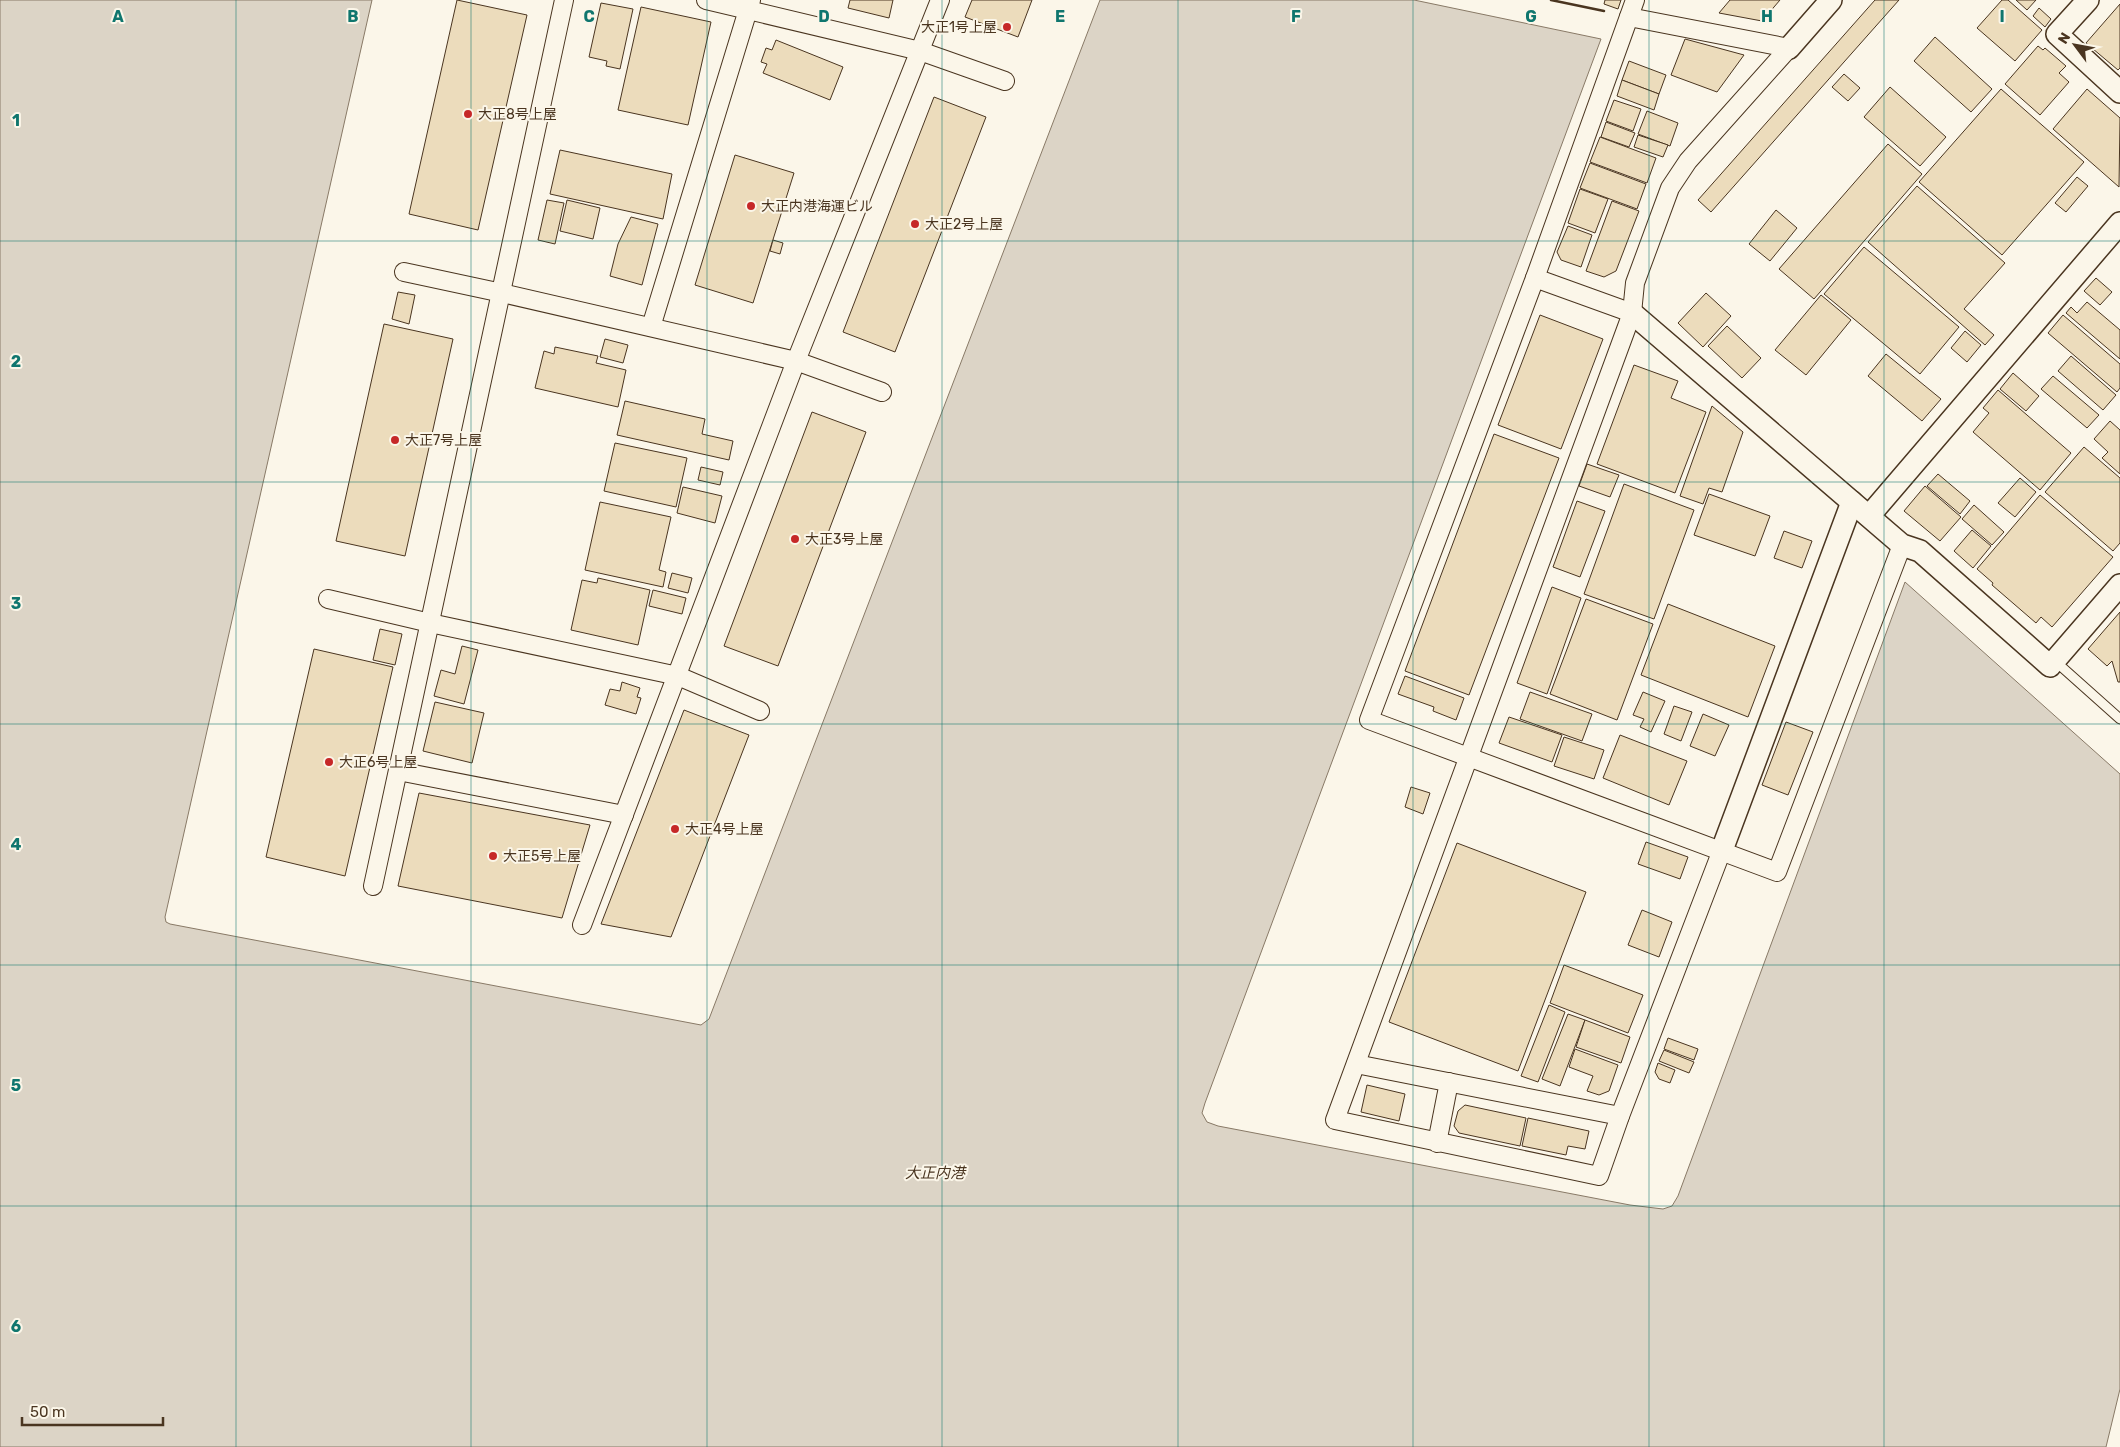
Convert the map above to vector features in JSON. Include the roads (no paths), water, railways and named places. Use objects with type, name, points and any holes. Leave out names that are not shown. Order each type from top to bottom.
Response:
[{"type":"street","points":[[373,886],[564,0]]},
{"type":"street","points":[[706,0],[750,5],[920,51],[1004,81]]},
{"type":"street","points":[[582,925],[796,361],[940,0]]},
{"type":"street","points":[[1635,0],[1535,278],[1369,720],[1777,872],[1902,545]]},
{"type":"street","points":[[1831,0],[1688,161],[1670,188],[1634,283],[1632,313],[1335,1120],[1598,1176],[1852,502]]},
{"type":"street","points":[[2088,0],[2057,34],[2120,92]]},
{"type":"street","points":[[651,327],[750,5]]},
{"type":"street","points":[[1629,17],[1789,48]]},
{"type":"street","points":[[1869,516],[2120,223]]},
{"type":"street","points":[[404,272],[796,361],[882,392]]},
{"type":"street","points":[[1535,278],[1632,313],[1902,545],[1920,551],[2050,666],[2120,585]]},
{"type":"street","points":[[328,599],[430,623],[678,676],[760,711]]},
{"type":"street","points":[[398,770],[624,815]]},
{"type":"street","points":[[1356,1064],[1620,1116]]},
{"type":"street","points":[[1437,1143],[1449,1082]]},
{"type":"lane","points":[[2055,661],[2120,719]]},
{"type":"water","name":"大正内港","points":[[0,0],[372,0],[165,917],[166,922],[701,1025],[709,1019],[1100,0],[1414,0],[1601,39],[1202,1113],[1207,1122],[1218,1126],[1630,1205],[1663,1209],[1672,1206],[1678,1196],[1905,582],[2120,774],[2120,1389],[2106,1447],[0,1447]]},
{"type":"place","name":"大正1号上屋","points":[[1007,27]]},
{"type":"place","name":"大正8号上屋","points":[[468,114]]},
{"type":"place","name":"大正内港海運ビル","points":[[751,206]]},
{"type":"place","name":"大正2号上屋","points":[[915,224]]},
{"type":"place","name":"大正7号上屋","points":[[395,440]]},
{"type":"place","name":"大正3号上屋","points":[[795,539]]},
{"type":"place","name":"大正6号上屋","points":[[329,762]]},
{"type":"place","name":"大正4号上屋","points":[[675,829]]},
{"type":"place","name":"大正5号上屋","points":[[493,856]]}]
